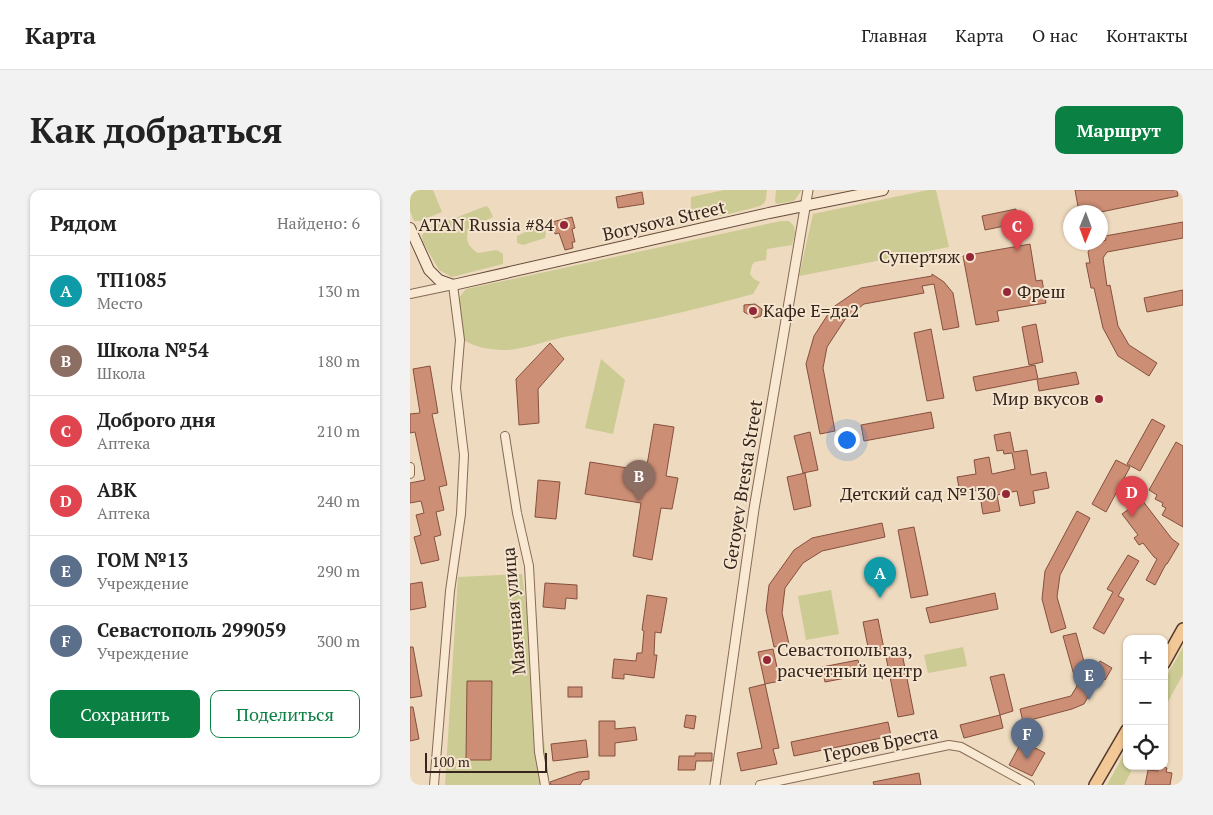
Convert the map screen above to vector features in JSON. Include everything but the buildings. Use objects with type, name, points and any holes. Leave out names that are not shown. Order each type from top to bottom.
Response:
[{"type":"main road","name":"Borysova Street","points":[[453,285],[883,190]]},
{"type":"main road","points":[[410,228],[429,270],[439,280],[453,285]]},
{"type":"main road","points":[[1168,657],[1183,629]]},
{"type":"main road","points":[[1095,785],[1123,737]]},
{"type":"street","name":"Geroyev Bresta Street","points":[[715,785],[754,509],[808,190]]},
{"type":"street","points":[[410,294],[453,285],[460,340],[456,388],[464,455],[461,514],[453,566],[434,785]]},
{"type":"street","name":"Маячная улица","points":[[505,436],[517,513],[529,566],[539,752],[545,785]]},
{"type":"street","points":[[410,467],[410,474]]},
{"type":"street","name":"Героев Бреста","points":[[760,785],[949,745],[961,747],[1030,785]]},
{"type":"green space","points":[[410,190],[433,190],[442,212],[420,221],[414,221],[410,211]]},
{"type":"green space","points":[[724,190],[767,190],[765,201],[760,206],[715,217],[699,218],[694,216],[691,209],[691,197]]},
{"type":"green space","points":[[776,190],[802,190],[794,201],[777,204],[775,202]]},
{"type":"green space","points":[[928,190],[936,190],[949,247],[799,276],[813,214]]},
{"type":"green space","points":[[486,206],[493,217],[469,228],[468,242],[471,248],[478,253],[497,250],[503,254],[503,264],[452,277],[439,270],[423,242],[422,235],[429,228]]},
{"type":"green space","points":[[781,221],[789,221],[794,226],[795,233],[792,245],[767,249],[766,260],[755,262],[752,265],[750,274],[760,282],[753,294],[635,323],[508,350],[486,348],[467,342],[456,329],[453,305],[466,289]]},
{"type":"green space","points":[[539,226],[545,229],[545,238],[523,245],[517,243],[517,236]]},
{"type":"green space","points":[[601,359],[625,380],[613,434],[585,428]]},
{"type":"green space","points":[[522,574],[549,779],[539,785],[445,785],[458,577]]},
{"type":"green space","points":[[831,590],[839,634],[806,640],[798,596]]},
{"type":"green space","points":[[963,647],[967,666],[928,673],[924,655]]},
{"type":"green space","points":[[1183,647],[1183,674],[1168,702],[1168,674]]},
{"type":"green space","points":[[1123,756],[1123,770],[1132,770],[1124,785],[1107,785]]},
{"type":"place","name":"ATAN Russia #84","points":[[564,225]]},
{"type":"place","name":"Доброго дня","points":[[1017,251]]},
{"type":"place","name":"Супертяж","points":[[970,257]]},
{"type":"place","name":"Фреш","points":[[1007,292]]},
{"type":"place","name":"Кафе Е=да2","points":[[753,311]]},
{"type":"place","name":"Мир вкусов","points":[[1099,399]]},
{"type":"place","name":"Детский сад №130","points":[[1006,494]]},
{"type":"place","name":"Школа №54","points":[[639,501]]},
{"type":"place","name":"АВК","points":[[1132,517]]},
{"type":"place","name":"ТП1085","points":[[880,598]]},
{"type":"place","name":"Севастопольгаз, расчетный центр","points":[[767,660]]},
{"type":"place","name":"ГОМ №13","points":[[1089,700]]},
{"type":"place","name":"Севастополь 299059","points":[[1027,759]]}]
